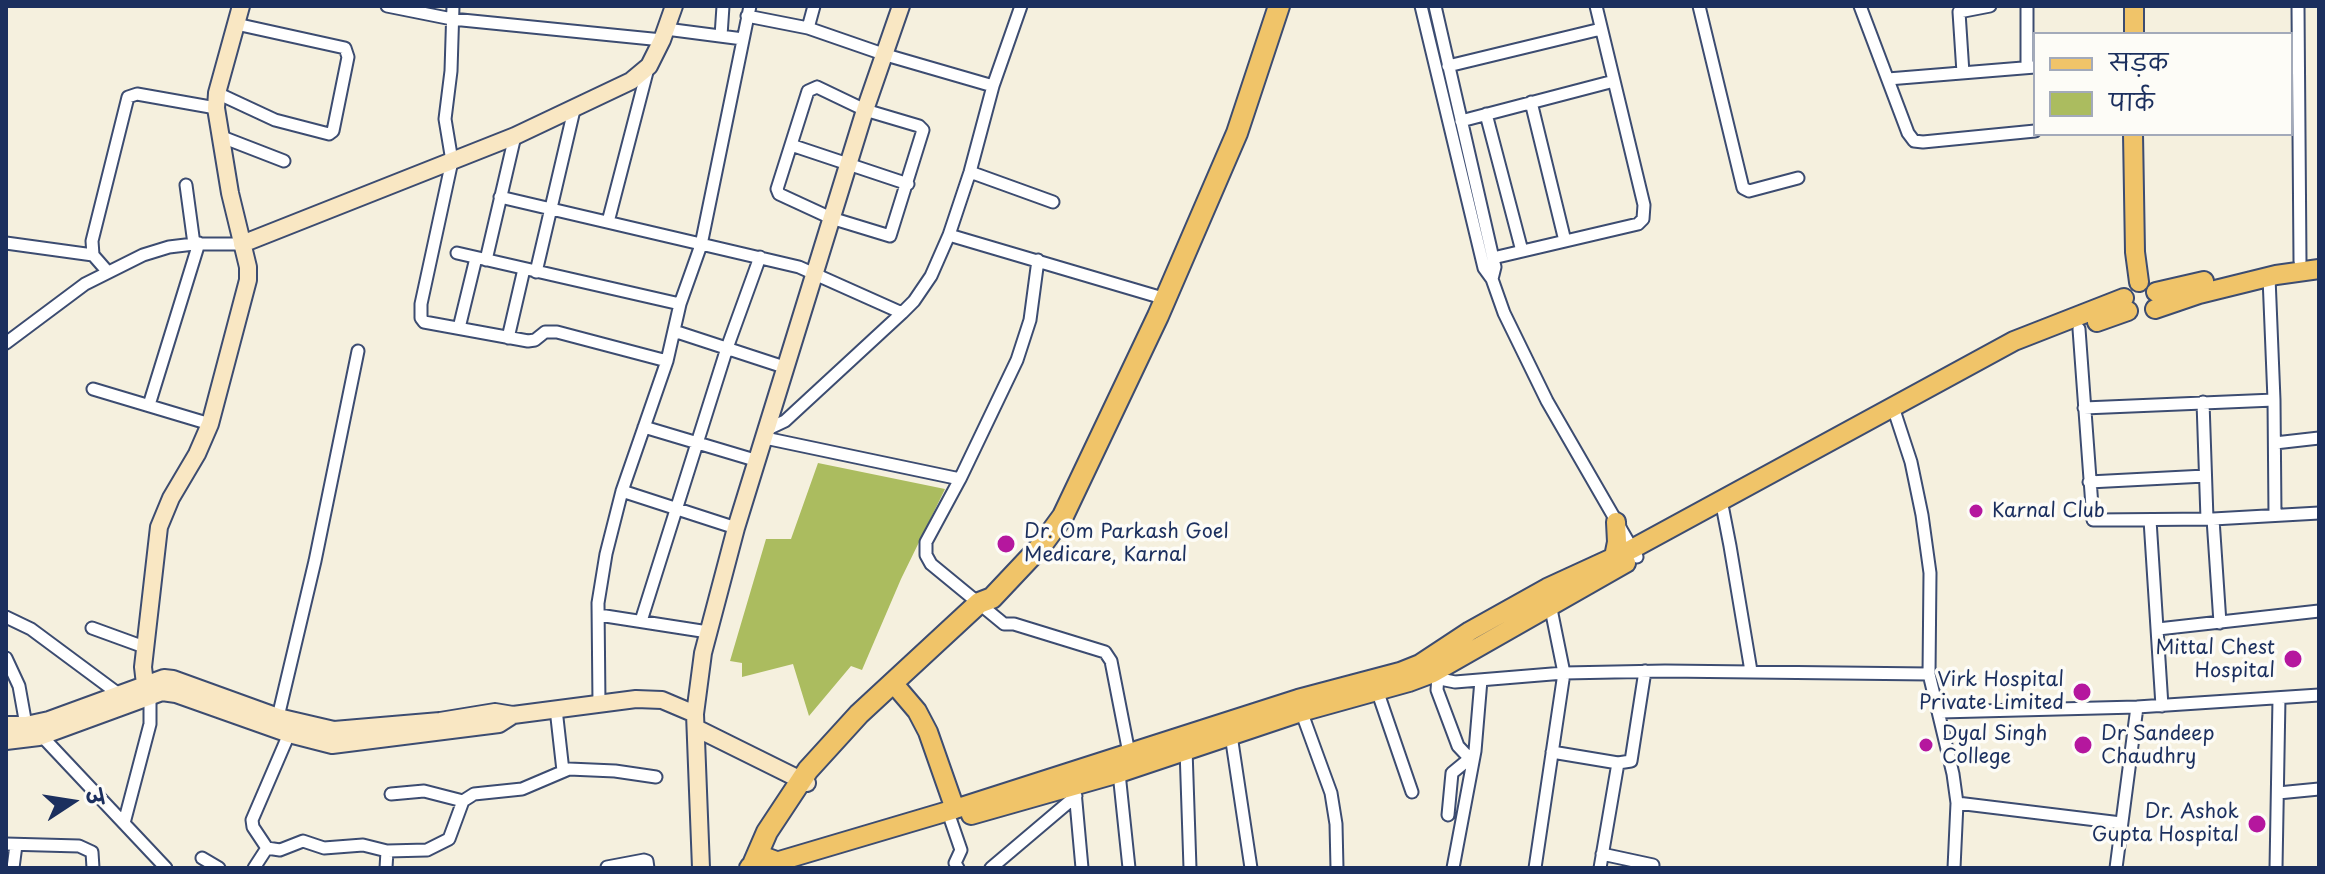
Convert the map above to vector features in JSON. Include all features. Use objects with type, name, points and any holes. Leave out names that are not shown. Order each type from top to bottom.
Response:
[{"type":"highway","points":[[1161,298],[1229,126],[1269,6]]},
{"type":"highway","points":[[765,864],[767,832],[804,780],[859,714],[979,603],[983,590],[1034,537],[1056,506],[1161,298],[1237,133],[1279,6]]},
{"type":"main road","points":[[2134,6],[2134,32]]},
{"type":"main road","points":[[2133,136],[2135,252],[2139,282]]},
{"type":"main road","points":[[2126,304],[2140,316],[2147,315],[2155,301],[2319,258]]},
{"type":"main road","points":[[2155,301],[2319,269]]},
{"type":"main road","points":[[1075,784],[1129,753],[1343,694],[1420,664],[1470,631],[1548,597],[1634,553],[1895,412],[2005,358],[2079,329],[2126,304],[2130,286],[2139,282],[2148,284],[2155,301]]},
{"type":"main road","points":[[1895,412],[2014,341],[2097,311],[2126,304]]},
{"type":"main road","points":[[1614,557],[1616,522]]},
{"type":"main road","points":[[1343,694],[1378,693],[1436,674],[1548,597],[1614,557],[1634,553]]},
{"type":"main road","points":[[894,684],[917,711],[928,732],[953,815]]},
{"type":"main road","points":[[765,864],[1119,773],[1231,735],[1254,720]]},
{"type":"main road","points":[[800,868],[909,828]]},
{"type":"street","points":[[124,823],[150,724],[143,667],[159,527],[210,424],[248,280],[248,267],[230,193],[216,101],[241,6]]},
{"type":"street","points":[[387,6],[664,35],[743,39]]},
{"type":"street","points":[[608,222],[649,66],[674,6]]},
{"type":"street","points":[[721,36],[723,6]]},
{"type":"street","points":[[808,28],[814,6]]},
{"type":"street","points":[[701,868],[696,721],[708,632],[736,528],[831,218],[901,6]]},
{"type":"street","points":[[767,434],[902,313],[931,276],[949,235],[970,172],[993,86],[1021,6]]},
{"type":"street","points":[[1421,6],[1484,268],[1492,279],[1504,313],[1540,389],[1634,553]]},
{"type":"street","points":[[1435,6],[1495,267],[1492,279]]},
{"type":"street","points":[[1493,258],[1638,224],[1643,219],[1644,205],[1596,6]]},
{"type":"street","points":[[1699,6],[1743,188],[1749,191],[1798,178]]},
{"type":"street","points":[[1860,6],[1908,133],[1914,141],[2033,131]]},
{"type":"street","points":[[1963,73],[1958,9],[1990,6]]},
{"type":"street","points":[[1888,79],[2031,67],[2027,6]]},
{"type":"street","points":[[2298,6],[2300,261]]},
{"type":"street","points":[[599,704],[600,582],[622,491],[667,361],[680,304],[701,245],[748,11],[993,86]]},
{"type":"street","points":[[452,12],[451,71],[445,119],[452,161],[420,314],[424,322],[531,341],[545,332],[557,332],[667,361]]},
{"type":"street","points":[[107,271],[93,255],[92,241],[128,97],[137,94],[216,101],[329,134],[333,131],[348,57],[345,48],[236,24]]},
{"type":"street","points":[[1448,66],[1601,29]]},
{"type":"street","points":[[6,343],[52,307],[107,271],[156,250],[197,244],[242,244],[515,136],[631,81],[649,66]]},
{"type":"street","points":[[1461,121],[1614,81]]},
{"type":"street","points":[[817,87],[865,110],[922,128],[908,184],[890,236],[831,218],[779,194],[777,189],[791,145],[810,89],[817,87]]},
{"type":"street","points":[[1531,102],[1565,241]]},
{"type":"street","points":[[508,338],[551,208],[574,110]]},
{"type":"street","points":[[1486,114],[1522,251]]},
{"type":"street","points":[[459,328],[500,197],[515,136]]},
{"type":"street","points":[[222,137],[284,161]]},
{"type":"street","points":[[791,145],[908,184]]},
{"type":"street","points":[[970,172],[1053,202]]},
{"type":"street","points":[[149,405],[197,244],[186,185]]},
{"type":"street","points":[[500,197],[760,257],[815,274],[902,313]]},
{"type":"street","points":[[949,235],[1161,298]]},
{"type":"street","points":[[6,243],[93,255]]},
{"type":"street","points":[[457,253],[680,304]]},
{"type":"street","points":[[641,621],[675,507],[760,257]]},
{"type":"street","points":[[1038,260],[1024,342],[960,479],[926,542],[926,555],[931,564],[1004,624],[1014,624],[1105,652],[1111,661],[1129,753]]},
{"type":"street","points":[[2269,277],[2275,515]]},
{"type":"street","points":[[2079,329],[2093,520],[2210,519],[2319,513]]},
{"type":"street","points":[[674,331],[787,368]]},
{"type":"street","points":[[278,717],[315,561],[358,351]]},
{"type":"street","points":[[93,389],[210,424]]},
{"type":"street","points":[[2084,408],[2274,400]]},
{"type":"street","points":[[2203,402],[2205,476],[2220,623]]},
{"type":"street","points":[[1895,412],[1914,475],[1930,573],[1929,674],[1940,712],[1957,803],[1954,868]]},
{"type":"street","points":[[644,427],[758,461]]},
{"type":"street","points":[[767,434],[960,479]]},
{"type":"street","points":[[2275,443],[2319,438]]},
{"type":"street","points":[[2089,482],[2205,476]]},
{"type":"street","points":[[622,491],[736,528]]},
{"type":"street","points":[[1721,506],[1751,671]]},
{"type":"street","points":[[2150,520],[2162,706]]},
{"type":"street","points":[[1535,868],[1564,673],[1548,597]]},
{"type":"street","points":[[2158,629],[2319,611]]},
{"type":"street","points":[[599,615],[708,632]]},
{"type":"street","points":[[6,617],[31,629],[125,699]]},
{"type":"street","points":[[92,628],[147,648]]},
{"type":"street","points":[[6,658],[33,729],[166,868]]},
{"type":"street","points":[[1436,674],[1450,682],[1564,673],[1645,671],[1929,674]]},
{"type":"street","points":[[1552,752],[1618,763],[1626,763],[1633,757],[1645,671]]},
{"type":"street","points":[[1436,674],[1437,690],[1458,746],[1471,760]]},
{"type":"street","points":[[6,741],[125,699],[147,690],[164,678],[278,717],[334,730],[440,721],[495,712],[513,715],[649,699],[682,707],[696,721],[804,780]]},
{"type":"street","points":[[1453,868],[1481,680]]},
{"type":"street","points":[[147,690],[176,694],[289,734],[341,745],[499,724],[513,715]]},
{"type":"street","points":[[1378,693],[1412,792]]},
{"type":"street","points":[[1940,712],[2162,706],[2319,695]]},
{"type":"street","points":[[2276,868],[2279,698]]},
{"type":"street","points":[[1300,706],[1331,793],[1336,824],[1337,868]]},
{"type":"street","points":[[2116,868],[2137,707]]},
{"type":"street","points":[[556,709],[563,771]]},
{"type":"street","points":[[6,725],[33,729]]},
{"type":"street","points":[[289,734],[252,820],[253,827],[267,848],[280,850],[303,841],[324,848],[363,845],[387,851],[427,850],[446,841],[452,834],[463,801],[468,796],[522,789],[563,771],[615,771],[656,777]]},
{"type":"street","points":[[1231,735],[1251,868]]},
{"type":"street","points":[[1186,749],[1190,868]]},
{"type":"street","points":[[1448,815],[1452,773],[1471,760]]},
{"type":"street","points":[[1600,868],[1618,763]]},
{"type":"street","points":[[1119,773],[1129,868]]},
{"type":"street","points":[[991,868],[1075,784]]},
{"type":"street","points":[[1075,784],[1082,868]]},
{"type":"street","points":[[2278,793],[2319,789]]},
{"type":"street","points":[[391,794],[424,791],[463,801]]},
{"type":"street","points":[[1957,803],[2121,823]]},
{"type":"street","points":[[953,815],[961,850],[955,863],[958,868]]},
{"type":"street","points":[[13,868],[11,844],[68,844],[88,848],[92,852],[93,868]]},
{"type":"street","points":[[254,868],[267,848]]},
{"type":"street","points":[[386,868],[387,851]]},
{"type":"street","points":[[1602,854],[1629,864],[1653,865]]},
{"type":"street","points":[[202,858],[219,868]]},
{"type":"street","points":[[607,867],[644,860],[648,868]]},
{"type":"green space","points":[[818,463],[945,489],[901,579],[862,670],[851,666],[809,716],[793,664],[742,677],[742,663],[730,661],[766,539],[791,539]]},
{"type":"place","name":"Karnal Club","points":[[1976,511]]},
{"type":"place","name":"Dr. Om Parkash Goel Medicare, Karnal","points":[[1006,544]]},
{"type":"place","name":"Mittal Chest Hospital","points":[[2293,659]]},
{"type":"place","name":"Virk Hospital Private Limited","points":[[2082,692]]},
{"type":"place","name":"Dyal Singh College","points":[[1926,745]]},
{"type":"place","name":"Dr Sandeep Chaudhry","points":[[2083,745]]},
{"type":"place","name":"Dr. Ashok Gupta Hospital","points":[[2257,824]]}]
